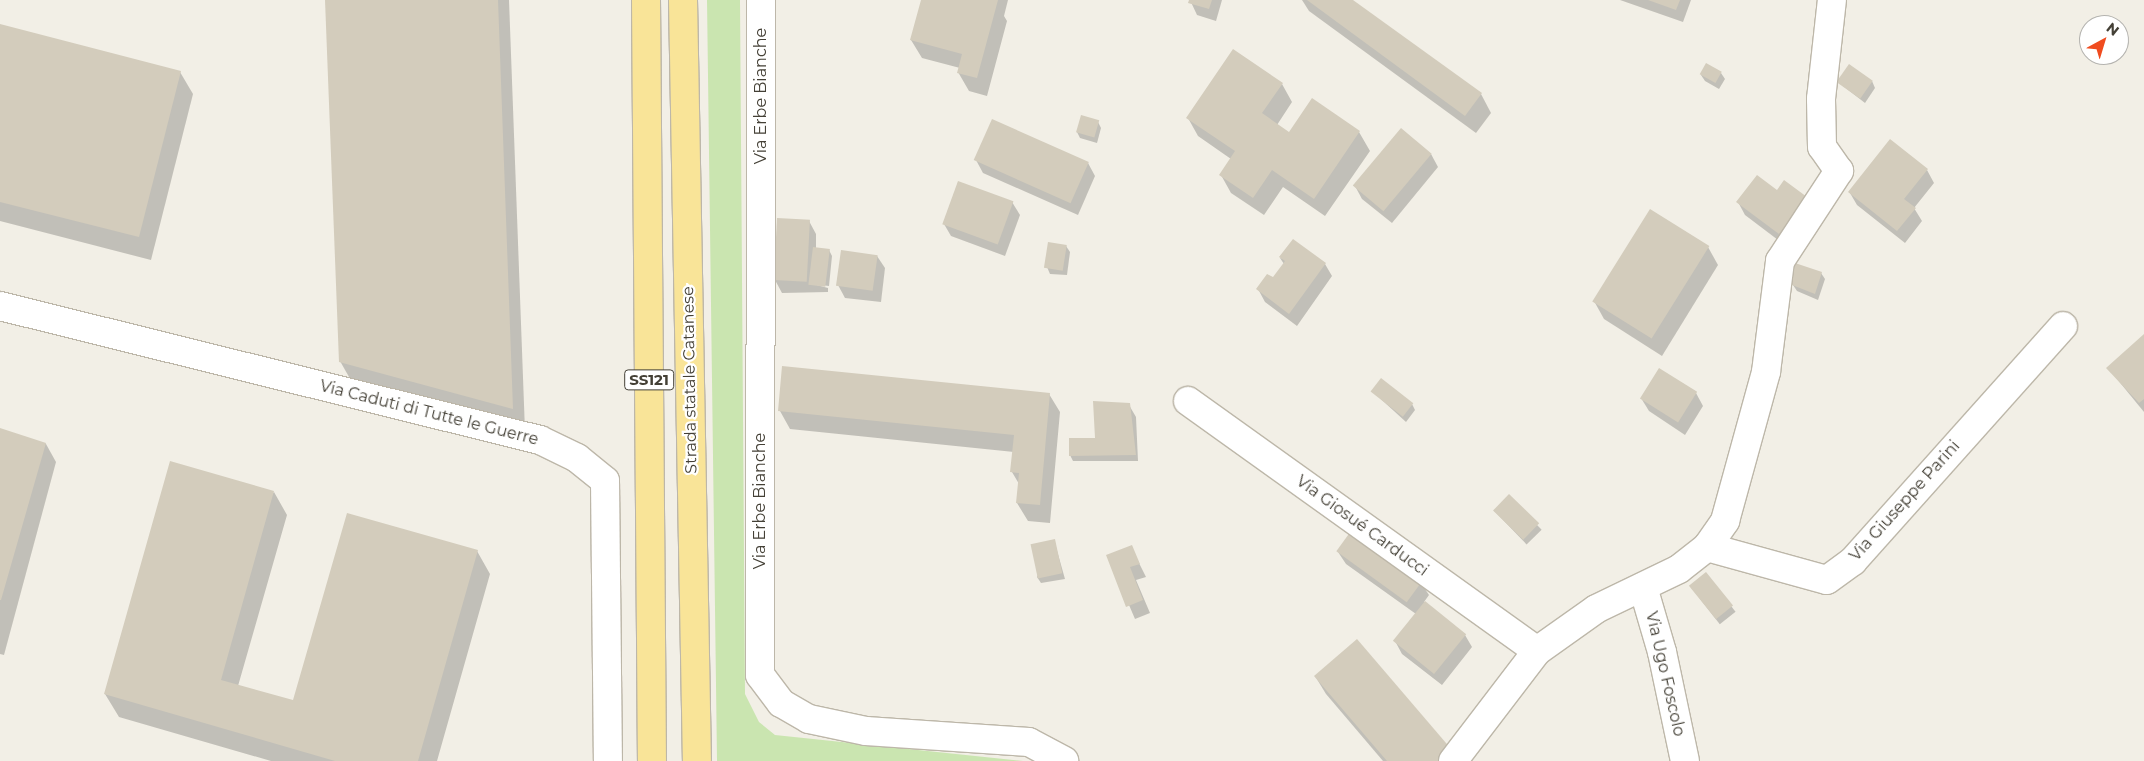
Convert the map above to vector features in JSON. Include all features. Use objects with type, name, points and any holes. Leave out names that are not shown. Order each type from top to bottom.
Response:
[{"type":"main road","name":"Strada statale Catanese","points":[[683,0],[697,761]]},
{"type":"main road","name":"SS121","points":[[646,2],[652,761]]},
{"type":"street","name":"Via Erbe Bianche","points":[[761,0],[760,675],[781,703],[810,720],[866,731],[1029,742],[1064,761]]},
{"type":"street","points":[[1453,761],[1536,651],[1596,609],[1679,569],[1707,546],[1725,522],[1745,459],[1766,372],[1780,261],[1839,171],[1822,148],[1821,99],[1832,0]]},
{"type":"street","name":"Via Caduti di Tutte le Guerre","points":[[0,306],[540,440],[576,458],[605,481],[608,761]]},
{"type":"street","name":"Via Giuseppe Parini","points":[[1707,546],[1828,580],[1853,561],[2063,326]]},
{"type":"street","name":"Via Giosué Carducci","points":[[1188,400],[1536,651]]},
{"type":"street","name":"Via Ugo Foscolo","points":[[1643,587],[1662,652],[1685,761]]},
{"type":"green space","points":[[707,0],[740,0],[745,694],[759,722],[775,735],[1023,761],[717,761]]},
{"type":"building","points":[[325,0],[498,0],[513,409],[339,362]]},
{"type":"building","points":[[921,0],[998,0],[977,78],[957,73],[962,54],[910,40]]},
{"type":"building","points":[[1189,0],[1212,0],[1209,9],[1188,3]]},
{"type":"building","points":[[1307,0],[1353,0],[1482,93],[1465,116]]},
{"type":"building","points":[[1648,0],[1680,0],[1676,10]]},
{"type":"building","points":[[0,24],[181,71],[139,237],[0,202]]},
{"type":"building","points":[[1233,49],[1283,83],[1262,113],[1289,132],[1312,98],[1360,131],[1314,199],[1272,170],[1253,198],[1219,175],[1235,151],[1186,118]]},
{"type":"building","points":[[1706,63],[1722,72],[1715,83],[1700,74]]},
{"type":"building","points":[[1849,64],[1873,81],[1860,99],[1836,82]]},
{"type":"building","points":[[1081,115],[1099,120],[1094,138],[1076,132]]},
{"type":"building","points":[[992,119],[1089,162],[1071,203],[974,160]]},
{"type":"building","points":[[1401,128],[1432,154],[1383,211],[1353,185]]},
{"type":"building","points":[[1890,139],[1928,169],[1904,199],[1916,208],[1897,231],[1848,192]]},
{"type":"building","points":[[1757,175],[1777,190],[1784,180],[1807,197],[1779,234],[1736,202]]},
{"type":"building","points":[[958,181],[1013,201],[998,244],[942,224]]},
{"type":"building","points":[[1650,209],[1709,246],[1652,339],[1592,301]]},
{"type":"building","points":[[777,218],[810,220],[807,282],[774,280]]},
{"type":"building","points":[[1293,239],[1326,263],[1289,314],[1256,289],[1267,274],[1273,277],[1285,261],[1279,257]]},
{"type":"building","points":[[1048,242],[1067,245],[1063,271],[1044,268]]},
{"type":"building","points":[[813,247],[830,249],[825,287],[808,285]]},
{"type":"building","points":[[841,250],[878,255],[873,291],[836,286]]},
{"type":"building","points":[[1795,263],[1822,272],[1815,294],[1792,285]]},
{"type":"building","points":[[2144,334],[2144,399],[2139,403],[2106,368]]},
{"type":"building","points":[[782,366],[1050,393],[1040,505],[1016,503],[1019,473],[1010,472],[1014,435],[778,411]]},
{"type":"building","points":[[1659,368],[1697,392],[1678,422],[1640,399]]},
{"type":"building","points":[[1381,378],[1413,403],[1403,417],[1371,391]]},
{"type":"building","points":[[1093,401],[1130,403],[1136,455],[1069,456],[1069,438],[1095,438]]},
{"type":"building","points":[[0,428],[46,443],[1,600],[0,600]]},
{"type":"building","points":[[170,461],[274,491],[221,680],[293,700],[347,513],[478,550],[418,761],[335,761],[104,694]]},
{"type":"building","points":[[1509,494],[1539,523],[1523,540],[1493,511]]},
{"type":"building","points":[[1351,531],[1421,582],[1407,602],[1336,551]]},
{"type":"building","points":[[1055,539],[1062,573],[1038,578],[1031,544]]},
{"type":"building","points":[[1132,545],[1140,564],[1130,567],[1143,600],[1126,607],[1106,555]]},
{"type":"building","points":[[1706,572],[1733,605],[1716,619],[1689,586]]},
{"type":"building","points":[[1425,601],[1466,634],[1434,674],[1393,641]]},
{"type":"building","points":[[1357,639],[1452,750],[1439,761],[1387,761],[1314,676]]}]
